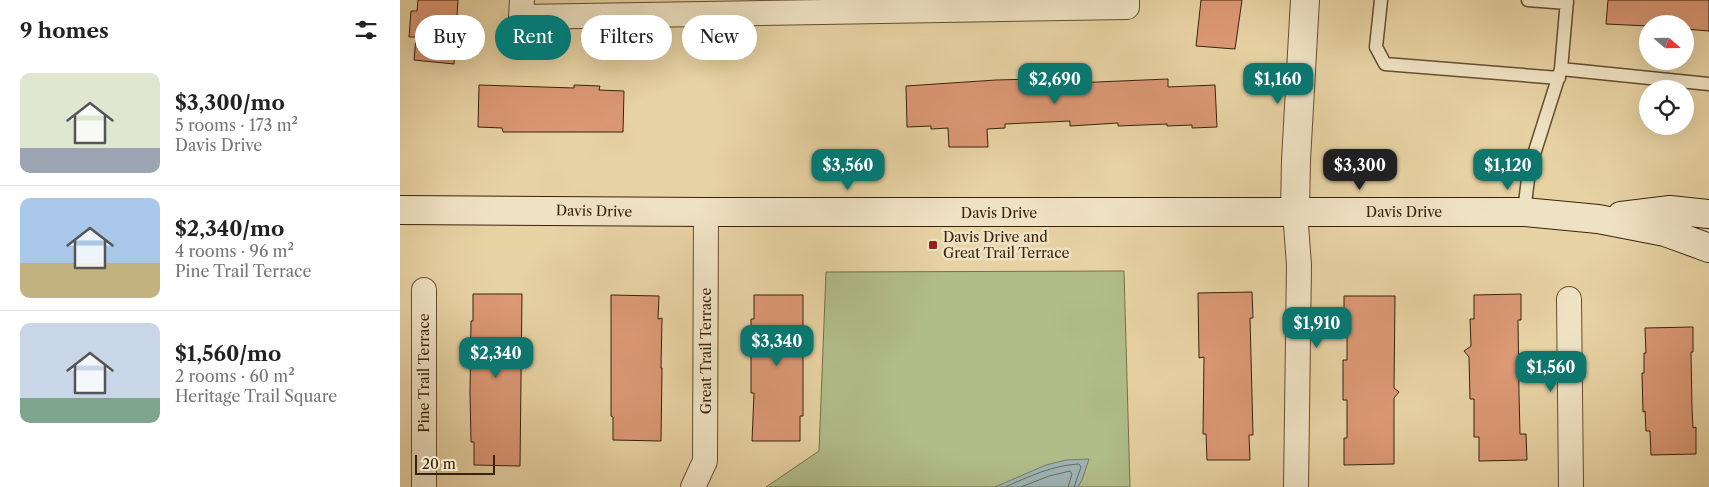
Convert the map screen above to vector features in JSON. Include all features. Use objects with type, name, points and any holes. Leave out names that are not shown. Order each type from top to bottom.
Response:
[{"type":"main road","points":[[1295,212],[1305,0]]},
{"type":"main road","name":"Davis Drive","points":[[400,210],[1524,212],[1598,219],[1665,232],[1709,248]]},
{"type":"main road","name":"Davis Drive","points":[[1598,219],[1670,210],[1709,214]]},
{"type":"street","points":[[522,0],[521,17],[1127,7],[1127,0]]},
{"type":"street","name":"Great Trail Terrace","points":[[693,487],[705,461],[706,212]]},
{"type":"street","points":[[1295,212],[1299,265],[1296,487]]},
{"type":"street","name":"Pine Trail Terrace","points":[[424,290],[424,487]]},
{"type":"street","points":[[1569,299],[1571,487]]},
{"type":"lane","points":[[1381,0],[1376,47],[1385,64],[1709,84]]},
{"type":"lane","points":[[1524,212],[1529,170],[1560,74],[1567,2],[1528,0]]},
{"type":"green space","points":[[1124,271],[1130,487],[766,487],[819,451],[826,272]]},
{"type":"water","points":[[1089,459],[1078,487],[995,487],[1046,465],[1066,460]]},
{"type":"building","points":[[418,0],[458,0],[457,15],[415,15],[415,37],[409,37],[411,11],[417,11]]},
{"type":"building","points":[[1201,0],[1242,0],[1235,49],[1196,46]]},
{"type":"building","points":[[1608,0],[1709,0],[1709,31],[1694,30],[1694,15],[1639,15],[1639,26],[1606,24]]},
{"type":"building","points":[[415,48],[415,60],[454,60],[454,64],[414,60]]},
{"type":"building","points":[[1072,78],[1073,83],[1168,79],[1168,87],[1215,85],[1217,127],[1192,128],[1192,125],[1167,126],[1167,124],[1118,126],[1118,123],[1070,126],[1070,121],[1005,124],[1005,128],[987,129],[988,147],[949,147],[948,128],[931,129],[931,126],[907,127],[906,86],[996,80]]},
{"type":"building","points":[[479,85],[574,88],[574,85],[600,86],[599,90],[624,91],[623,132],[503,132],[502,128],[478,127]]},
{"type":"building","points":[[1252,292],[1253,318],[1250,318],[1253,435],[1249,435],[1250,460],[1207,460],[1206,434],[1203,434],[1204,357],[1199,358],[1198,293]]},
{"type":"building","points":[[473,294],[522,294],[520,466],[474,465],[474,442],[471,442],[470,393]]},
{"type":"building","points":[[1521,294],[1521,320],[1518,320],[1520,434],[1526,434],[1527,460],[1479,461],[1479,437],[1474,437],[1474,399],[1470,399],[1469,357],[1464,351],[1471,346],[1470,319],[1474,319],[1474,295]]},
{"type":"building","points":[[611,295],[659,296],[658,319],[662,318],[661,441],[613,440],[613,417],[611,416]]},
{"type":"building","points":[[754,295],[803,295],[803,416],[800,416],[800,441],[752,441],[754,393],[751,393],[751,319],[754,319]]},
{"type":"building","points":[[1344,296],[1395,296],[1394,388],[1399,392],[1394,398],[1394,464],[1344,465],[1344,438],[1347,438],[1347,400],[1343,400],[1343,360],[1347,360],[1347,322],[1344,322]]},
{"type":"building","points":[[1693,327],[1693,352],[1691,352],[1692,408],[1693,428],[1696,427],[1696,454],[1651,455],[1650,431],[1646,431],[1645,411],[1643,412],[1642,373],[1644,373],[1644,353],[1646,353],[1645,328]]},
{"type":"place","name":"Davis Drive and Great Trail Terrace","points":[[933,245]]}]
